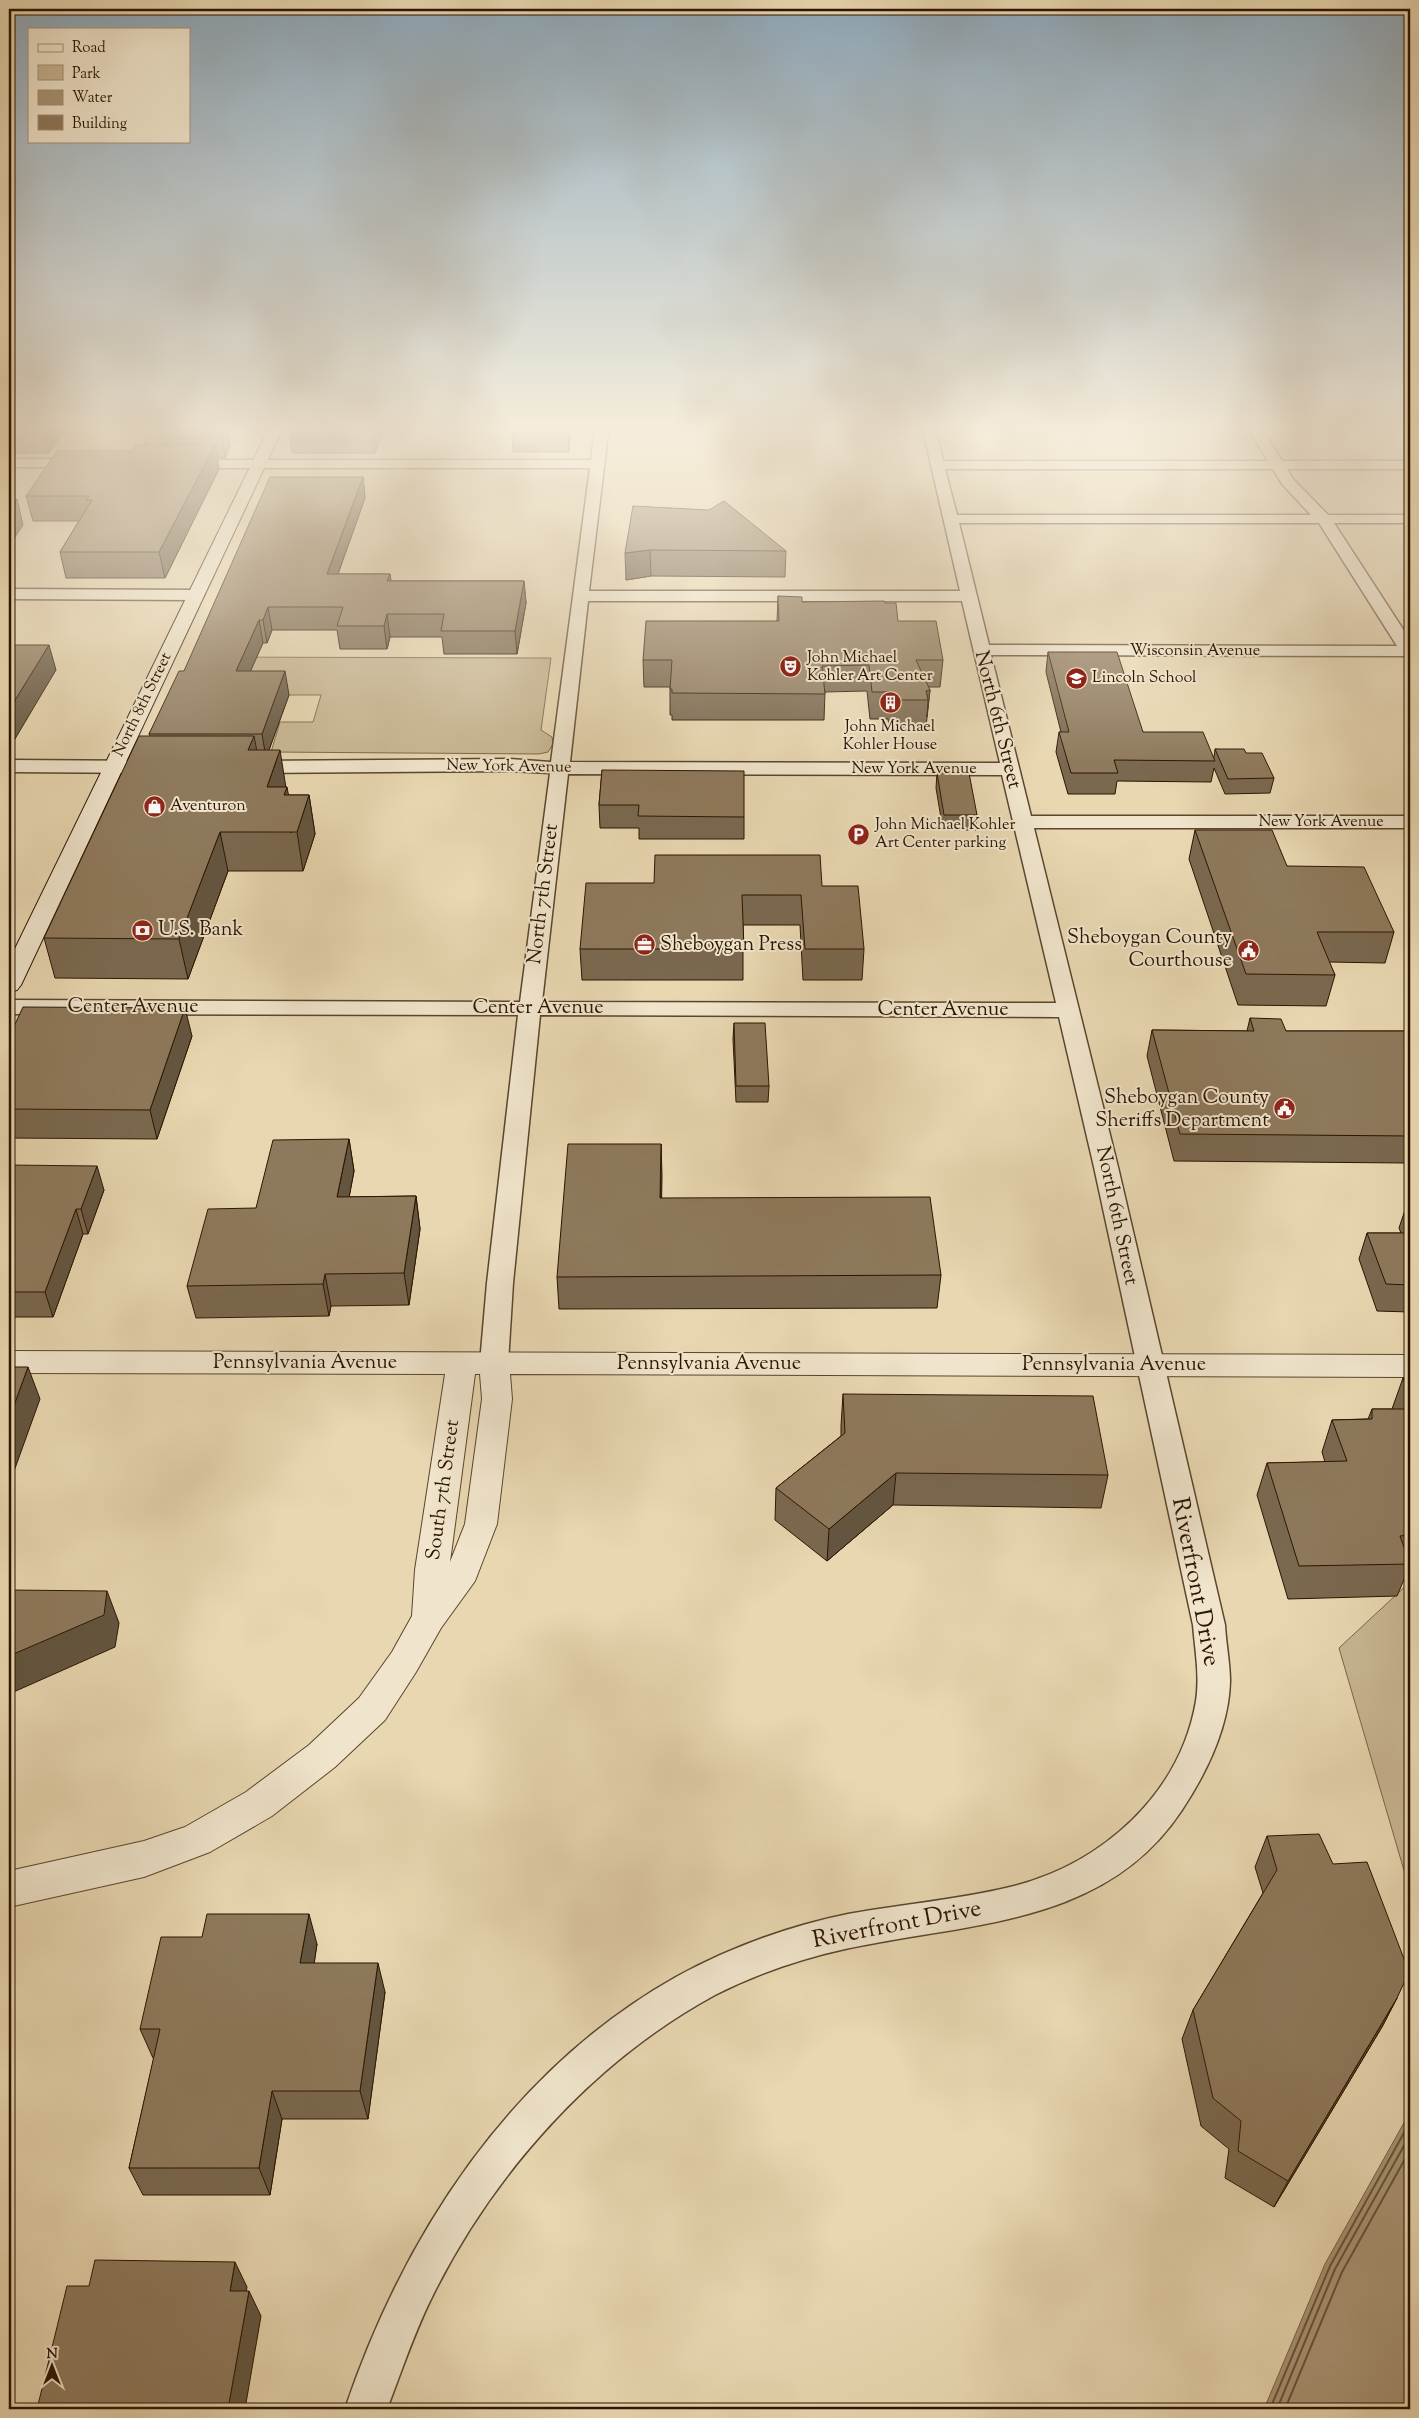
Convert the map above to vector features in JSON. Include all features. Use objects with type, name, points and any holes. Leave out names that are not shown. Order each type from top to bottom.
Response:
[{"type":"street","name":"North 8th Street","points":[[9,985],[223,539]]},
{"type":"street","name":"North 7th Street","points":[[494,1363],[500,1283],[530,1008],[588,539]]},
{"type":"street","name":"North 6th Street","points":[[955,539],[967,596],[1106,1167],[1149,1365]]},
{"type":"street","points":[[1337,539],[1410,652]]},
{"type":"street","points":[[9,594],[196,595]]},
{"type":"street","points":[[581,596],[967,596]]},
{"type":"street","name":"Wisconsin Avenue","points":[[981,650],[1410,652]]},
{"type":"street","name":"New York Avenue","points":[[227,767],[510,765],[560,768],[1009,769]]},
{"type":"street","points":[[9,766],[178,767]]},
{"type":"street","name":"New York Avenue","points":[[1022,822],[1410,822]]},
{"type":"street","name":"Center Avenue","points":[[9,1007],[1068,1010]]},
{"type":"street","name":"Pennsylvania Avenue","points":[[9,1362],[1410,1366]]},
{"type":"street","name":"South 7th Street","points":[[429,1618],[432,1570],[462,1363]]},
{"type":"street","name":"South 7th Street","points":[[9,1890],[144,1859],[197,1840],[259,1804],[322,1756],[372,1709],[404,1662],[429,1618],[463,1571],[481,1524],[497,1399],[494,1363]]},
{"type":"street","name":"Riverfront Drive","points":[[366,2409],[398,2325],[428,2264],[442,2238],[492,2163],[549,2098],[610,2044],[674,1999],[740,1965],[807,1941],[893,1923],[964,1913],[1066,1886],[1107,1864],[1147,1831],[1185,1779],[1207,1722],[1214,1679],[1207,1617],[1149,1365]]},
{"type":"green space","points":[[193,657],[551,658],[541,730],[552,737],[553,744],[548,752],[539,754],[271,752],[280,722],[313,722],[321,695],[175,695]]},
{"type":"green space","points":[[1410,1582],[1410,1891],[1339,1648]]},
{"type":"water","points":[[1410,2112],[1410,2409],[1264,2409],[1325,2264]]},
{"type":"building","points":[[68,539],[166,539],[159,552],[60,552]]},
{"type":"building","points":[[243,539],[340,539],[327,574],[390,574],[387,581],[524,581],[515,631],[441,631],[444,614],[387,614],[384,626],[337,626],[343,607],[268,607],[263,620],[259,620],[236,671],[285,671],[262,734],[149,734],[179,671],[184,671]]},
{"type":"building","points":[[627,539],[771,539],[786,551],[650,550],[625,553]]},
{"type":"building","points":[[778,596],[802,597],[802,602],[884,601],[885,603],[896,603],[898,621],[936,621],[943,660],[916,660],[930,690],[926,691],[928,700],[891,700],[890,692],[872,692],[869,665],[822,666],[825,694],[672,693],[672,689],[670,689],[672,660],[643,660],[646,621],[779,621]]},
{"type":"building","points":[[9,645],[49,645],[9,710]]},
{"type":"building","points":[[1048,652],[1117,652],[1143,732],[1203,732],[1215,761],[1114,760],[1118,773],[1071,773],[1059,732],[1069,732]]},
{"type":"building","points":[[139,736],[254,736],[248,750],[280,750],[267,787],[287,787],[284,795],[309,795],[297,832],[220,832],[179,939],[44,938]]},
{"type":"building","points":[[1215,749],[1244,749],[1246,753],[1262,753],[1274,778],[1228,779]]},
{"type":"building","points":[[602,770],[744,771],[744,817],[638,816],[639,805],[599,805]]},
{"type":"building","points":[[937,773],[969,773],[977,815],[944,815]]},
{"type":"building","points":[[1195,830],[1272,830],[1287,866],[1364,867],[1394,932],[1317,932],[1335,975],[1246,974]]},
{"type":"building","points":[[655,855],[820,855],[822,886],[858,886],[864,949],[805,949],[801,895],[742,895],[744,949],[580,949],[586,883],[654,883]]},
{"type":"building","points":[[23,1007],[185,1008],[150,1110],[9,1109],[9,1037]]},
{"type":"building","name":"Sheboygan County Sheriffs Department","points":[[1250,1018],[1281,1019],[1286,1031],[1410,1031],[1410,1136],[1180,1134],[1152,1030],[1254,1031]]},
{"type":"building","points":[[734,1023],[765,1023],[769,1086],[736,1086]]},
{"type":"building","points":[[349,1139],[337,1197],[416,1196],[404,1273],[325,1274],[323,1284],[187,1286],[208,1209],[256,1208],[273,1140]]},
{"type":"building","points":[[568,1144],[661,1144],[660,1198],[930,1197],[941,1275],[557,1277]]},
{"type":"building","points":[[9,1165],[97,1166],[81,1209],[76,1209],[45,1292],[9,1292]]},
{"type":"building","points":[[1367,1233],[1410,1233],[1410,1285],[1386,1284]]},
{"type":"building","points":[[9,1367],[28,1367],[9,1419]]},
{"type":"building","points":[[1403,1378],[1410,1378],[1410,1397]]},
{"type":"building","points":[[843,1394],[1093,1396],[1108,1475],[896,1473],[829,1529],[776,1488],[845,1433]]},
{"type":"building","points":[[1372,1409],[1410,1409],[1410,1535],[1400,1536],[1410,1564],[1299,1566],[1267,1463],[1347,1461],[1332,1420],[1372,1419]]},
{"type":"building","points":[[9,1590],[107,1591],[104,1615],[9,1656]]},
{"type":"building","points":[[1319,1834],[1333,1864],[1367,1862],[1409,1972],[1397,1998],[1288,2181],[1238,2151],[1241,2121],[1213,2098],[1193,2010],[1277,1870],[1267,1836]]},
{"type":"building","points":[[207,1914],[309,1914],[300,1963],[378,1963],[360,2091],[272,2091],[259,2168],[129,2168],[160,2029],[140,2029],[161,1937],[202,1937]]},
{"type":"building","points":[[95,2260],[235,2262],[230,2291],[249,2291],[228,2409],[37,2409],[67,2286],[89,2286]]},
{"type":"place","name":"John Michael Kohler Art Center","points":[[791,667]]},
{"type":"place","name":"Lincoln School","points":[[1076,678]]},
{"type":"place","name":"John Michael Kohler House","points":[[890,703]]},
{"type":"place","name":"Aventuron","points":[[154,806]]},
{"type":"place","name":"John Michael Kohler Art Center parking","points":[[859,834]]},
{"type":"place","name":"U.S. Bank","points":[[142,930]]},
{"type":"place","name":"Sheboygan Press","points":[[644,945]]},
{"type":"place","name":"Sheboygan County Courthouse","points":[[1248,950]]},
{"type":"place","name":"Sheboygan County Sheriffs Department","points":[[1285,1109]]}]
